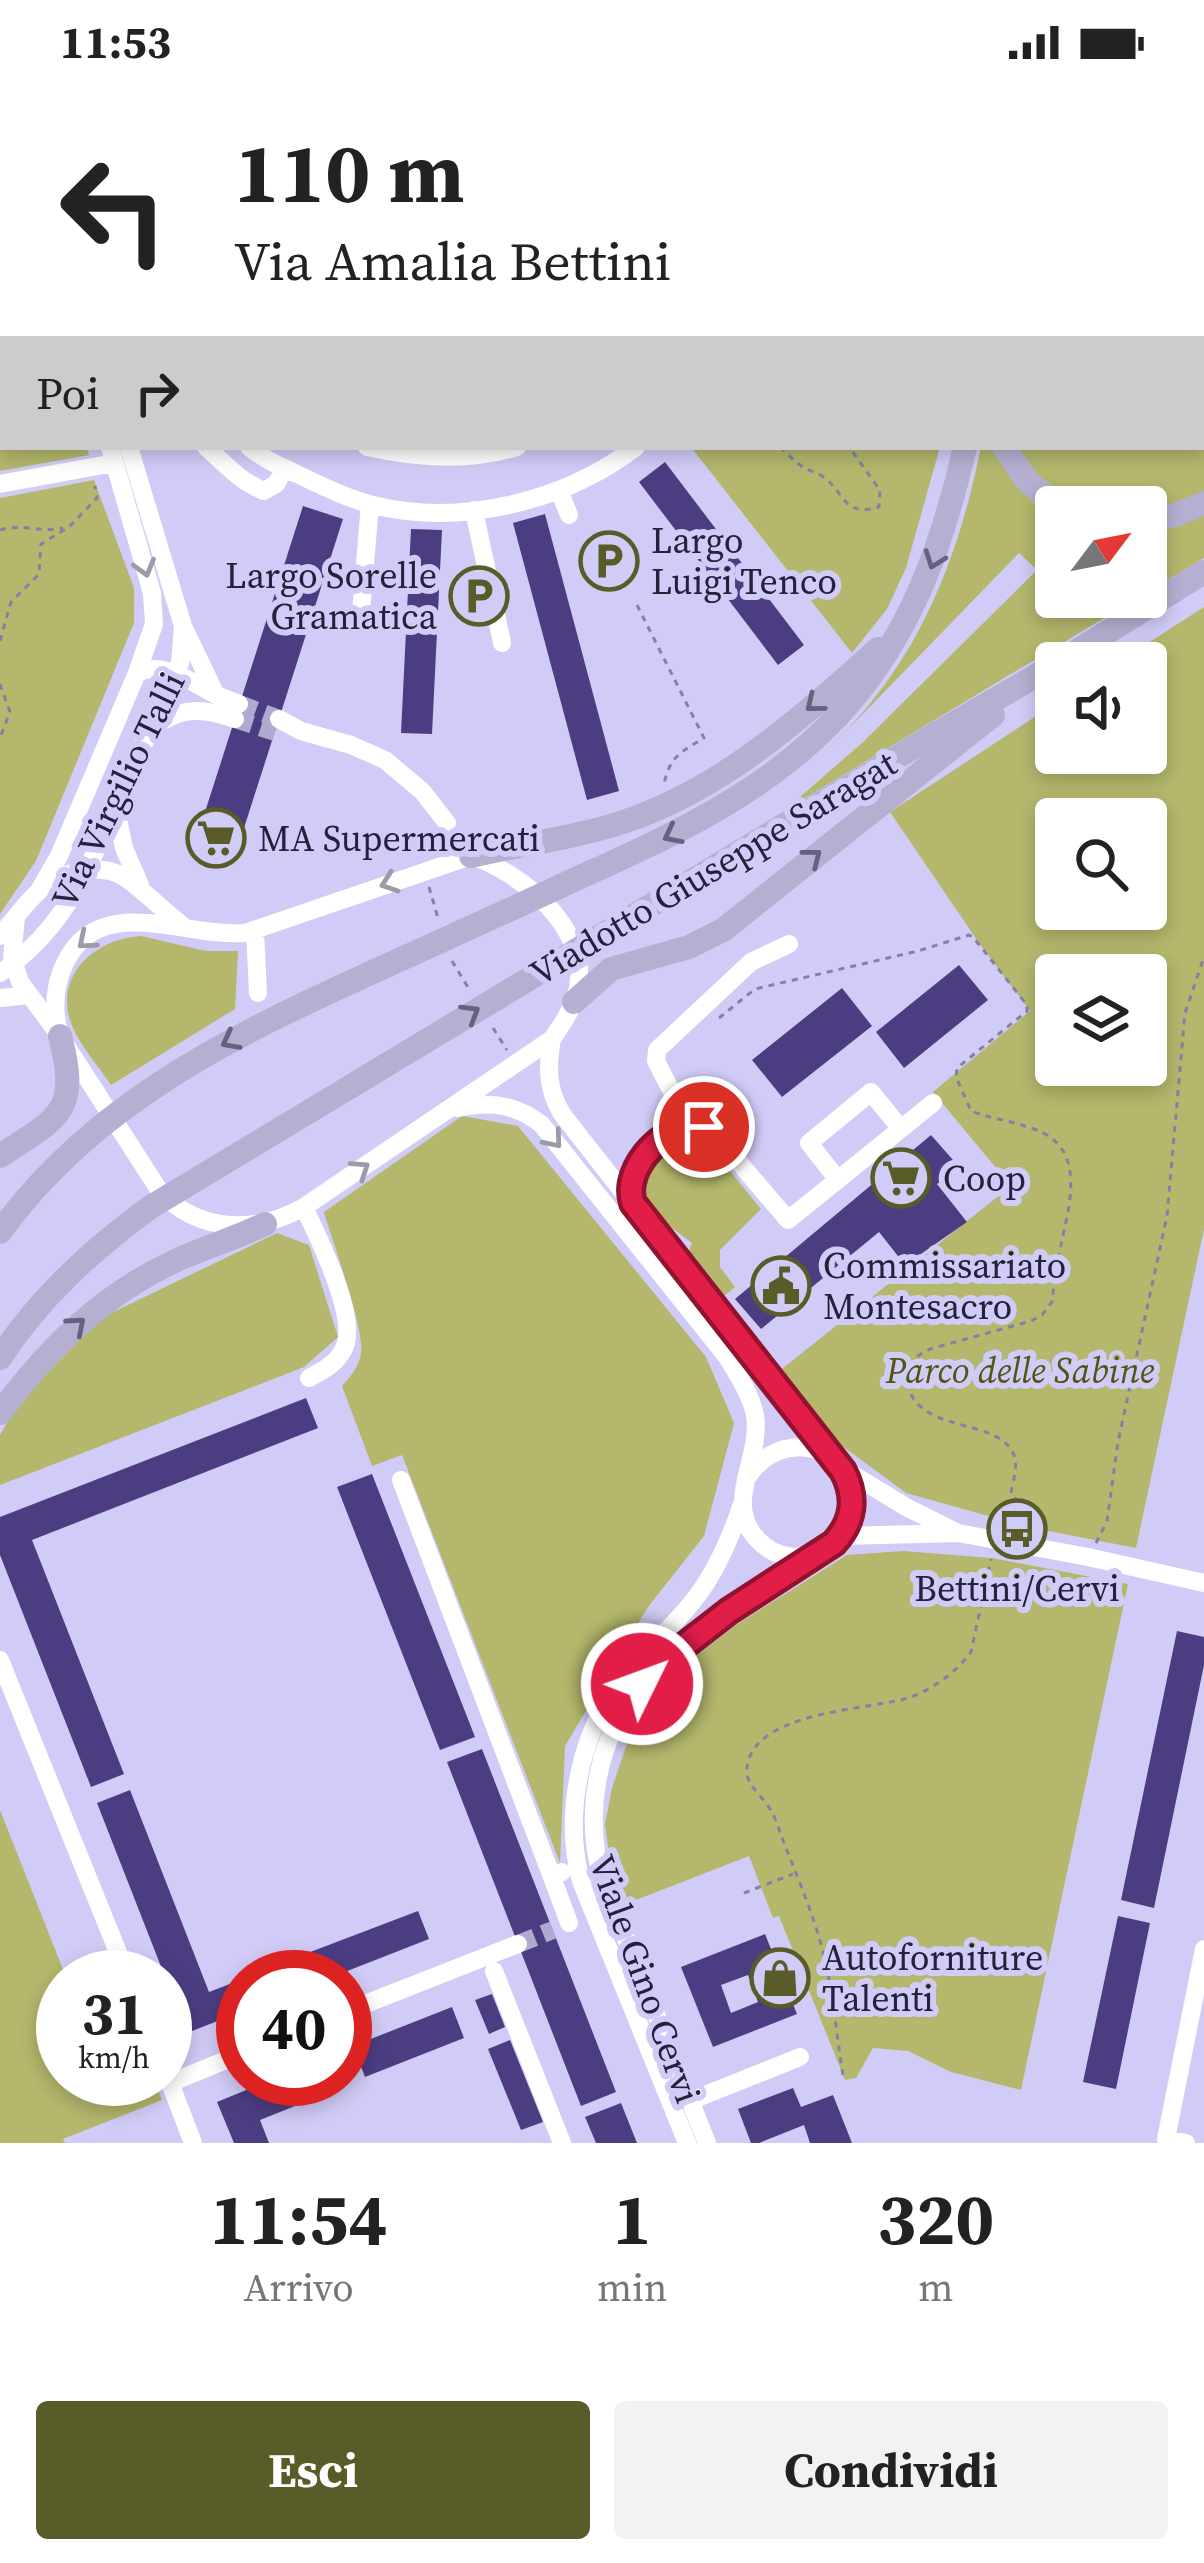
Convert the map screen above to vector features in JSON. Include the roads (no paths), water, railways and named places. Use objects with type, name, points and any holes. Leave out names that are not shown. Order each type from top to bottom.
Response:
[{"type":"main road","name":"Viadotto Giuseppe Saragat","points":[[0,1232],[76,1146],[135,1099],[219,1046],[713,814],[807,747],[847,706],[921,592],[938,549],[964,450]]},
{"type":"main road","points":[[1006,450],[1035,488]]},
{"type":"main road","points":[[1167,517],[1204,502]]},
{"type":"main road","name":"Viadotto Giuseppe Saragat","points":[[1092,642],[1204,572]]},
{"type":"main road","points":[[469,848],[614,824],[695,790],[761,747],[902,627]]},
{"type":"main road","name":"Viadotto Giuseppe Saragat","points":[[0,1358],[44,1299],[92,1252],[149,1208],[1035,677]]},
{"type":"main road","points":[[574,1002],[611,969],[695,945],[723,930],[1035,682]]},
{"type":"main road","points":[[0,1156],[62,1111],[68,1078],[59,1036]]},
{"type":"main road","points":[[0,1413],[50,1351],[108,1299],[180,1258],[265,1224]]},
{"type":"street","name":"Via Virgilio Talli","points":[[6,969],[49,930],[70,901],[182,655],[183,626],[130,450]]},
{"type":"street","points":[[209,450],[264,491],[276,484],[284,470]]},
{"type":"street","points":[[254,450],[284,470],[370,504],[415,511],[474,510],[533,499],[559,490],[626,450]]},
{"type":"street","points":[[386,450],[435,458],[508,450]]},
{"type":"street","name":"Via Virgilio Talli","points":[[40,890],[59,856],[153,630],[154,602],[112,455]]},
{"type":"street","points":[[0,484],[112,455]]},
{"type":"street","points":[[559,490],[568,515]]},
{"type":"street","points":[[361,611],[370,504]]},
{"type":"street","points":[[474,510],[502,643]]},
{"type":"street","points":[[183,626],[216,694]]},
{"type":"street","points":[[137,674],[152,668],[176,675],[216,694],[237,712],[180,712],[146,736]]},
{"type":"street","points":[[277,725],[351,745],[385,760],[422,790],[447,823]]},
{"type":"street","points":[[116,804],[128,859],[149,899]]},
{"type":"street","points":[[59,1036],[57,985],[66,959],[82,940],[101,928],[120,922],[222,934],[255,931],[424,871],[469,848],[517,877],[557,919],[578,962],[574,1002],[552,1039],[548,1072],[554,1100],[848,1480],[853,1501],[841,1536],[818,1553],[794,1557],[768,1549],[749,1529],[742,1504],[755,1421],[737,1373],[549,1132],[529,1114],[504,1106],[474,1104],[450,1109]]},
{"type":"street","points":[[0,936],[40,890],[87,870],[112,872],[186,928]]},
{"type":"street","points":[[16,917],[6,969],[59,1036],[170,1202],[214,1223],[265,1224],[304,1207],[552,1039]]},
{"type":"street","points":[[255,931],[258,993]]},
{"type":"street","points":[[689,1125],[656,1061],[657,1050],[751,962],[789,944]]},
{"type":"street","points":[[0,998],[28,995]]},
{"type":"street","points":[[838,1180],[809,1143],[872,1092],[901,1129]]},
{"type":"street","points":[[600,1162],[623,1161],[648,1152],[689,1125],[704,1127],[788,1220],[933,1103]]},
{"type":"street","points":[[633,1203],[631,1178],[648,1152]]},
{"type":"street","points":[[304,1207],[329,1260],[347,1336],[335,1362],[309,1378]]},
{"type":"street","points":[[749,1474],[764,1457],[786,1448],[809,1448],[958,1533]]},
{"type":"street","points":[[401,1480],[552,1876],[561,1927],[603,1909]]},
{"type":"street","name":"Viale Gino Cervi","points":[[706,2143],[603,1909],[577,1865],[574,1818],[582,1764],[595,1722],[627,1673],[698,1595],[724,1551],[742,1504]]},
{"type":"street","points":[[841,1536],[958,1533],[1204,1583]]},
{"type":"street","name":"Viale Gino Cervi","points":[[687,2143],[603,1909],[592,1816],[604,1756],[625,1707],[647,1678],[729,1611],[818,1553]]},
{"type":"street","points":[[0,1660],[117,1950]]},
{"type":"street","points":[[552,1876],[577,1865]]},
{"type":"street","points":[[372,2001],[518,1944]]},
{"type":"street","points":[[1176,2141],[1204,1949]]},
{"type":"street","points":[[494,1971],[562,2143]]},
{"type":"street","points":[[690,2101],[800,2057]]},
{"type":"street","points":[[179,2106],[193,2143]]},
{"type":"tunnel","points":[[239,704],[279,719]]},
{"type":"tunnel","points":[[235,719],[275,732]]},
{"type":"tunnel","points":[[518,1944],[553,1930]]},
{"type":"place","name":"Largo Luigi Tenco","points":[[609,561]]},
{"type":"place","name":"Largo Sorelle Gramatica","points":[[479,596]]},
{"type":"place","name":"MA Supermercati","points":[[216,838]]},
{"type":"place","name":"Coop","points":[[901,1178]]},
{"type":"place","name":"Commissariato Montesacro","points":[[781,1286]]},
{"type":"place","name":"Bettini/Cervi","points":[[1017,1529]]},
{"type":"place","name":"Autoforniture Talenti","points":[[780,1978]]},
{"type":"park label","name":"Parco delle Sabine","points":[[1020,1370]]}]
